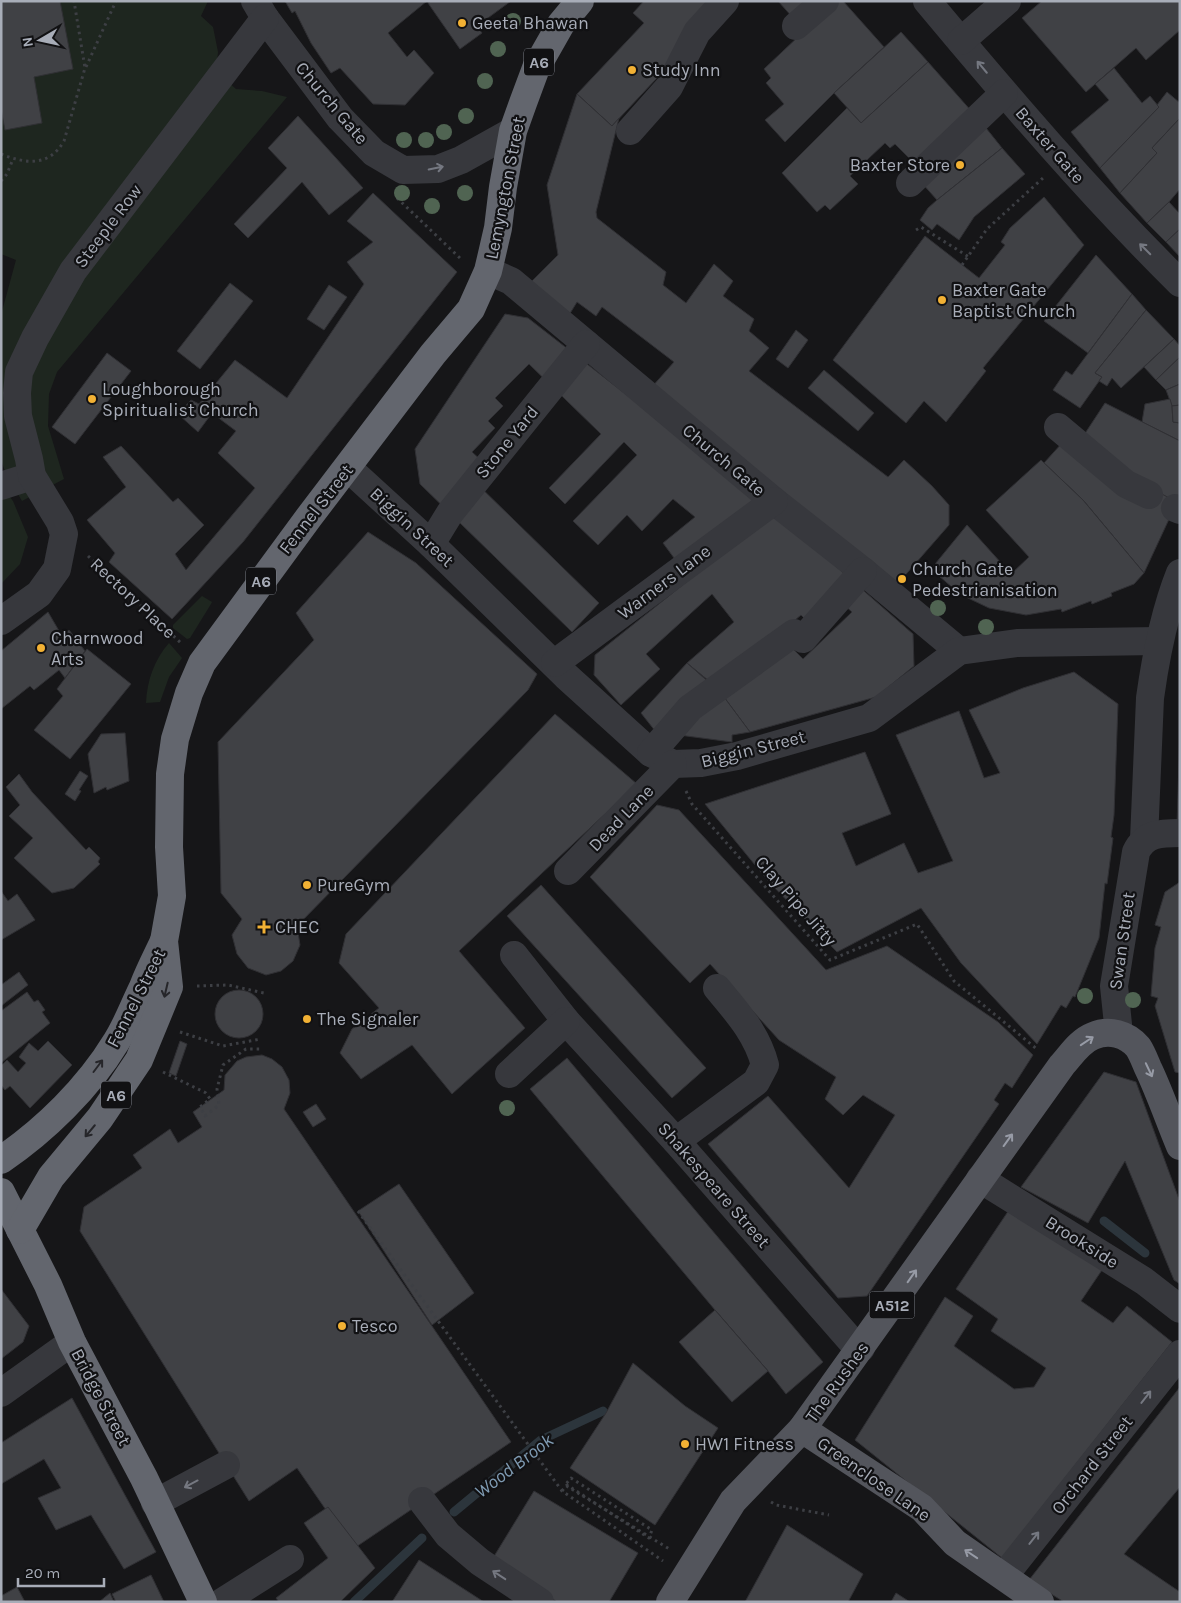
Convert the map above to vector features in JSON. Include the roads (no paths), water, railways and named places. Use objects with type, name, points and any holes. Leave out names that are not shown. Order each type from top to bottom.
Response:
[{"type":"highway","name":"Lemyngton Street","points":[[486,275],[498,228],[513,131],[536,68],[560,24],[580,1]]},
{"type":"highway","name":"Fennel Street","points":[[1,1160],[27,1142],[82,1088],[116,1042],[132,1013],[164,942],[172,896],[169,846],[170,774],[175,739],[189,693],[202,663],[277,560],[433,354],[471,308],[486,275]]},
{"type":"highway","name":"Fennel Street","points":[[20,1230],[51,1177],[100,1118],[139,1060],[169,987],[164,942]]},
{"type":"highway","name":"Bridge Street","points":[[3,1198],[48,1285],[72,1342],[155,1502],[203,1602]]},
{"type":"main road","name":"A512","points":[[980,1179],[1062,1064],[1092,1036],[1106,1033],[1119,1034]]},
{"type":"main road","points":[[1119,1034],[1139,1048],[1180,1146]]},
{"type":"main road","name":"The Rushes","points":[[670,1602],[733,1501],[802,1430],[980,1179]]},
{"type":"main road","name":"Greenclose Lane","points":[[802,1430],[922,1508],[955,1543],[1040,1602]]},
{"type":"street","points":[[630,131],[669,87],[697,32],[725,1]]},
{"type":"street","points":[[796,26],[825,1]]},
{"type":"street","name":"Baxter Gate","points":[[927,1],[1063,161],[1132,236],[1180,283]]},
{"type":"street","points":[[960,41],[1007,1]]},
{"type":"street","name":"Church Gate","points":[[260,10],[340,118],[374,153],[403,170],[438,168],[461,160],[513,131]]},
{"type":"street","name":"Steeple Row","points":[[31,468],[18,416],[17,393],[10,371],[35,338],[73,272],[260,10]]},
{"type":"street","points":[[910,183],[1004,93]]},
{"type":"street","name":"Church Gate","points":[[486,275],[511,280],[774,501],[863,571],[959,651]]},
{"type":"street","name":"Stone Yard","points":[[431,544],[450,513],[586,344]]},
{"type":"street","points":[[1058,427],[1126,484],[1148,495]]},
{"type":"street","points":[[1,486],[31,468],[60,522],[64,534],[57,569],[39,594],[1,621]]},
{"type":"street","name":"Biggin Street","points":[[348,468],[431,544],[555,663],[662,758],[701,763],[738,756],[869,718],[959,651],[1017,643],[1159,641]]},
{"type":"street","name":"Warners Lane","points":[[555,663],[774,501]]},
{"type":"street","name":"Dead Lane","points":[[568,871],[662,758],[690,708],[794,633],[803,639],[863,571]]},
{"type":"street","name":"Swan Street","points":[[1119,1034],[1114,997],[1115,972],[1134,859],[1139,846],[1144,840],[1150,698],[1164,618],[1180,573]]},
{"type":"street","points":[[1144,840],[1159,833],[1180,833]]},
{"type":"street","name":"Shakespeare Street","points":[[514,955],[566,1021],[676,1141],[846,1336],[861,1348]]},
{"type":"street","points":[[676,1141],[756,1082],[765,1065],[762,1052],[746,1022],[717,988]]},
{"type":"street","points":[[510,1074],[566,1021]]},
{"type":"street","name":"Brookside","points":[[980,1179],[1144,1281],[1180,1309]]},
{"type":"street","points":[[1,1393],[72,1342]]},
{"type":"street","name":"Orchard Street","points":[[1004,1576],[1180,1354]]},
{"type":"street","points":[[155,1502],[226,1465]]},
{"type":"street","points":[[422,1501],[448,1535],[480,1562],[540,1602]]},
{"type":"street","points":[[237,1597],[290,1559]]},
{"type":"waterway","name":"Wood Brook","points":[[1104,1221],[1145,1253]]},
{"type":"waterway","name":"Wood Brook","points":[[454,1512],[541,1440],[603,1411]]},
{"type":"waterway","name":"Wood Brook","points":[[354,1602],[422,1538]]},
{"type":"place","name":"Geeta Bhawan","points":[[462,23]]},
{"type":"place","name":"Study Inn","points":[[632,70]]},
{"type":"place","name":"Baxter Store","points":[[960,165]]},
{"type":"place","name":"Baxter Gate Baptist Church","points":[[942,300]]},
{"type":"place","name":"Loughborough Spiritualist Church","points":[[92,399]]},
{"type":"place","name":"Church Gate Pedestrianisation","points":[[902,579]]},
{"type":"place","name":"Charnwood Arts","points":[[41,648]]},
{"type":"place","name":"PureGym","points":[[307,885]]},
{"type":"place","name":"CHEC","points":[[264,927]]},
{"type":"place","name":"The Signaler","points":[[307,1019]]},
{"type":"place","name":"Tesco","points":[[342,1326]]},
{"type":"place","name":"HW1 Fitness","points":[[685,1444]]}]
